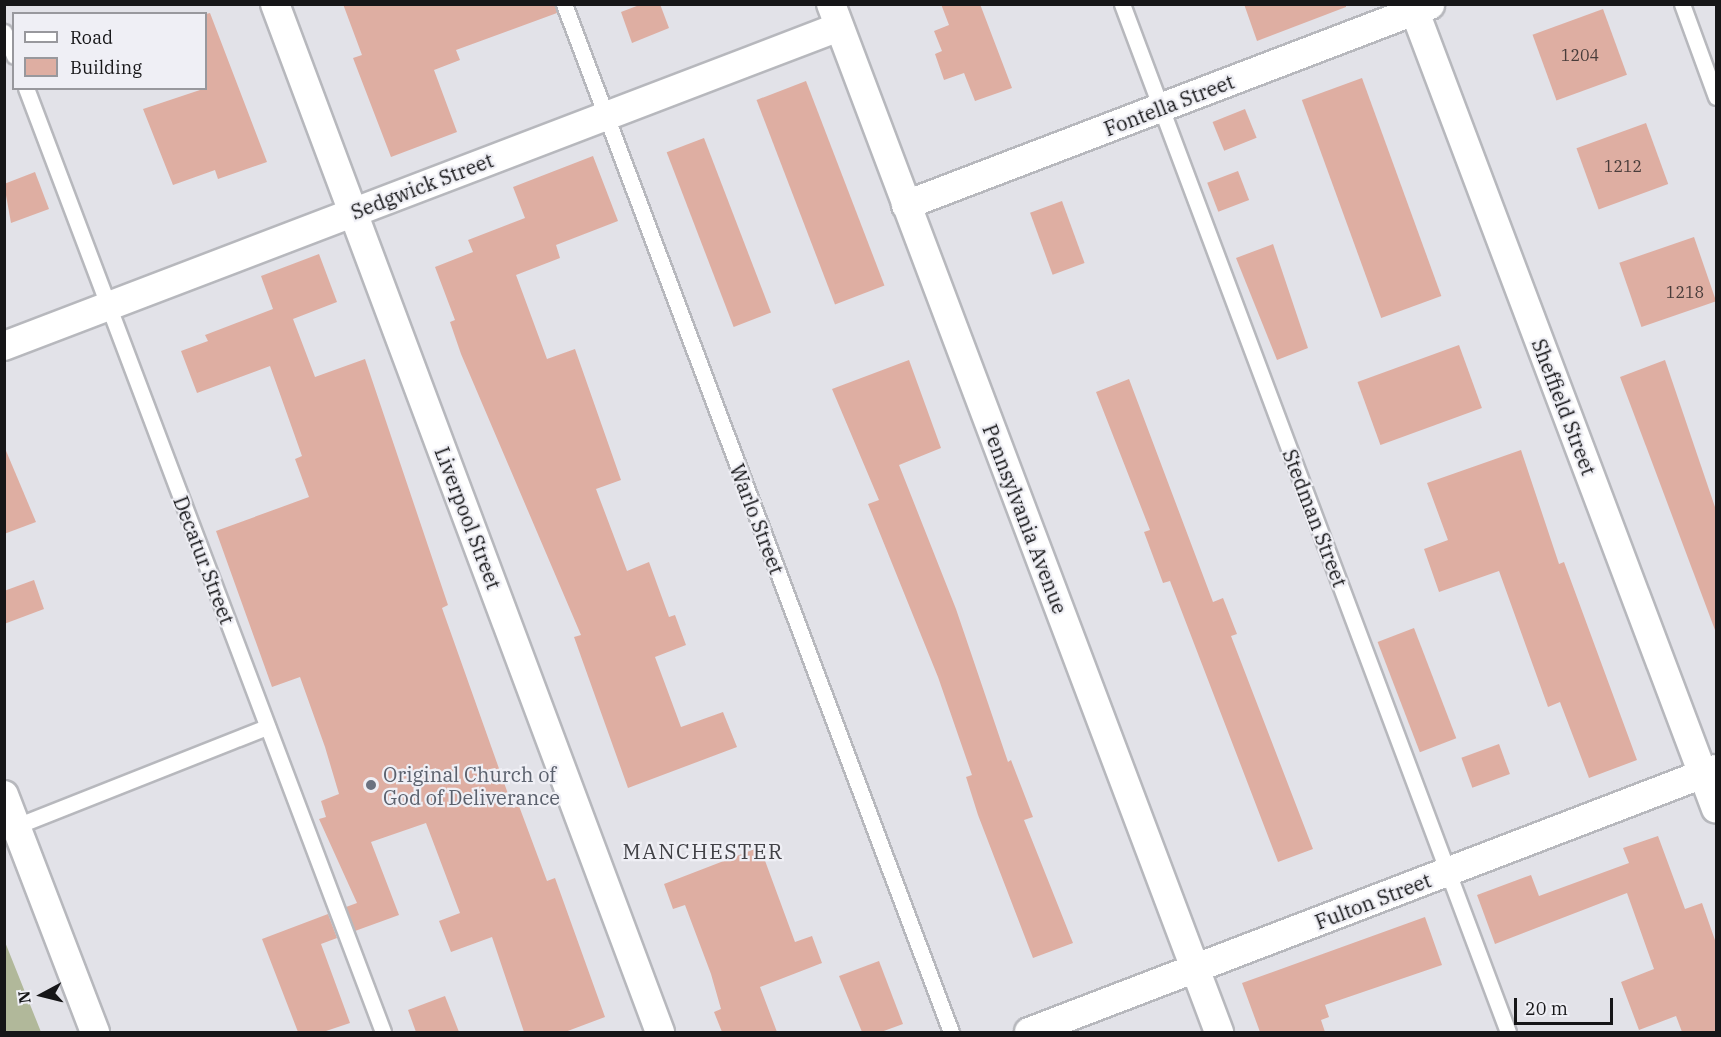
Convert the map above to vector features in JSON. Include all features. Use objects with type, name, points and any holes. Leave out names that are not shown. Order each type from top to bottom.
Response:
[{"type":"street","name":"Liverpool Street","points":[[275,4],[660,1032]]},
{"type":"street","name":"Fontella Street","points":[[906,205],[1419,7]]},
{"type":"street","name":"Sheffield Street","points":[[1419,7],[1710,771],[1716,809]]},
{"type":"street","name":"Sedgwick Street","points":[[4,346],[606,116],[835,16]]},
{"type":"street","name":"Pennsylvania Avenue","points":[[835,16],[1219,1032]]},
{"type":"street","name":"Fulton Street","points":[[1029,1032],[1710,771]]},
{"type":"street","points":[[4,795],[19,825],[95,1032]]},
{"type":"lane","name":"Warlo Street","points":[[564,4],[951,1032]]},
{"type":"lane","name":"Stedman Street","points":[[1122,4],[1508,1032]]},
{"type":"lane","points":[[1682,4],[1716,97]]},
{"type":"lane","points":[[4,32],[12,51]]},
{"type":"lane","name":"Decatur Street","points":[[27,90],[383,1032]]},
{"type":"lane","points":[[19,825],[267,727]]},
{"type":"green space","points":[[5,942],[41,1032],[5,1032]]},
{"type":"building","points":[[343,4],[555,4],[557,13],[456,50],[460,60],[434,70],[457,132],[391,157],[353,58],[362,55]]},
{"type":"building","points":[[642,4],[660,4],[669,28],[632,43],[621,12]]},
{"type":"building","points":[[941,4],[980,4],[1012,88],[975,101],[964,73],[944,80],[935,54],[942,51],[934,31],[949,25]]},
{"type":"building","points":[[1244,4],[1346,4],[1346,7],[1257,41]]},
{"type":"building","points":[[1603,9],[1627,75],[1556,100],[1533,35]]},
{"type":"building","points":[[210,13],[267,162],[218,179],[215,170],[173,185],[143,109],[200,90],[207,90],[207,14]]},
{"type":"building","points":[[1362,78],[1441,296],[1381,318],[1302,100]]},
{"type":"building","points":[[806,81],[884,285],[835,304],[757,100]]},
{"type":"building","points":[[1245,109],[1257,138],[1224,151],[1213,122]]},
{"type":"building","points":[[1646,123],[1668,184],[1599,209],[1576,148]]},
{"type":"building","points":[[704,138],[771,313],[734,327],[667,152]]},
{"type":"building","points":[[593,156],[618,221],[556,245],[560,258],[516,275],[547,359],[575,349],[621,480],[596,489],[627,571],[649,562],[669,617],[675,615],[686,645],[655,657],[681,727],[723,712],[737,747],[628,788],[574,637],[581,635],[461,354],[450,322],[455,320],[435,267],[473,252],[468,240],[525,218],[513,187]]},
{"type":"building","points":[[1238,171],[1249,200],[1218,212],[1207,183]]},
{"type":"building","points":[[35,172],[49,209],[11,223],[4,184]]},
{"type":"building","points":[[1062,201],[1085,263],[1053,275],[1030,213]]},
{"type":"building","points":[[1694,237],[1716,301],[1641,327],[1619,263]]},
{"type":"building","points":[[1273,244],[1308,348],[1277,360],[1236,258]]},
{"type":"building","points":[[319,254],[337,302],[293,319],[315,377],[365,359],[448,605],[442,608],[513,808],[519,806],[547,881],[555,878],[605,1017],[565,1032],[524,1032],[492,937],[451,952],[439,921],[460,913],[426,823],[371,842],[399,915],[355,931],[346,907],[357,903],[319,819],[326,817],[321,801],[339,794],[325,747],[300,677],[272,687],[216,531],[309,497],[295,459],[302,456],[270,366],[197,393],[181,351],[208,341],[205,335],[273,309],[261,276]]},
{"type":"building","points":[[1459,345],[1482,408],[1380,445],[1358,382]]},
{"type":"building","points":[[909,360],[941,448],[899,465],[956,609],[1008,762],[1011,760],[1033,817],[1024,820],[1073,943],[1033,958],[978,815],[966,777],[972,775],[938,677],[868,504],[879,500],[832,389]]},
{"type":"building","points":[[1665,360],[1716,510],[1715,630],[1620,377]]},
{"type":"building","points":[[1129,379],[1213,602],[1223,598],[1237,634],[1231,636],[1313,849],[1278,862],[1170,581],[1163,583],[1144,532],[1150,530],[1096,392]]},
{"type":"building","points":[[4,446],[36,522],[4,534]]},
{"type":"building","points":[[1521,450],[1559,564],[1564,562],[1637,760],[1589,778],[1560,702],[1548,707],[1499,571],[1439,592],[1424,549],[1448,540],[1427,483]]},
{"type":"building","points":[[34,580],[44,609],[4,624],[4,591]]},
{"type":"building","points":[[1414,628],[1456,738],[1420,752],[1378,642]]},
{"type":"building","points":[[1499,744],[1510,774],[1472,788],[1461,758]]},
{"type":"building","points":[[1658,836],[1685,909],[1702,903],[1716,943],[1716,1032],[1682,1032],[1676,1016],[1639,1030],[1621,982],[1654,969],[1627,893],[1495,944],[1477,895],[1531,875],[1539,896],[1629,863],[1623,848]]},
{"type":"building","points":[[760,847],[795,942],[812,936],[822,963],[760,987],[777,1032],[722,1032],[714,1012],[721,1009],[711,974],[685,905],[673,909],[664,884]]},
{"type":"building","points":[[328,914],[337,938],[321,944],[350,1023],[323,1032],[298,1032],[262,939]]},
{"type":"building","points":[[1425,917],[1442,965],[1325,1005],[1329,1017],[1321,1020],[1325,1032],[1260,1032],[1242,983]]},
{"type":"building","points":[[879,961],[903,1024],[881,1032],[862,1032],[839,976]]},
{"type":"building","points":[[445,996],[459,1032],[416,1032],[408,1010]]},
{"type":"place","name":"Original Church of God of Deliverance","points":[[371,785]]},
{"type":"district","name":"MANCHESTER","points":[[703,851]]}]
